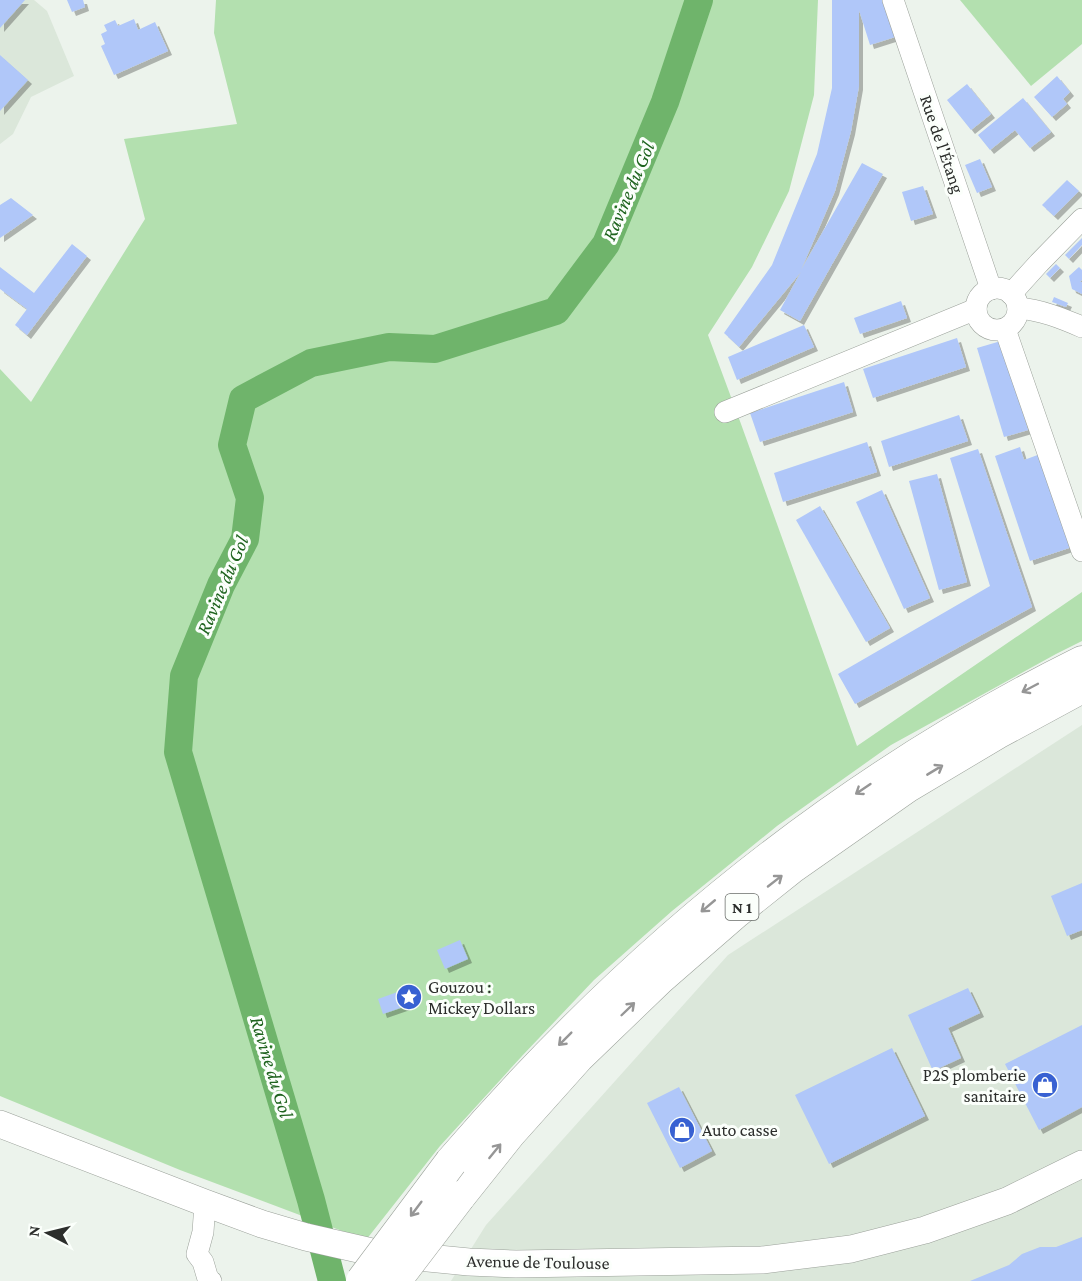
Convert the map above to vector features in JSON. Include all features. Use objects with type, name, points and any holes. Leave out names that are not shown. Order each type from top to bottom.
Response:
[{"type":"highway","name":"N 1","points":[[362,1281],[451,1162],[494,1113],[541,1062],[636,969],[693,919],[773,853],[878,779],[957,729],[1027,689],[1082,662]]},
{"type":"highway","name":"N 1","points":[[395,1281],[510,1133],[578,1057],[659,979],[736,912],[791,868],[908,786],[997,733],[1082,687]]},
{"type":"main road","name":"Avenue de Toulouse","points":[[0,1124],[205,1203],[283,1230],[376,1253],[516,1264],[762,1260],[851,1249],[925,1230],[1007,1201],[1082,1164]]},
{"type":"street","name":"Rue de l'Étang","points":[[894,0],[1007,297]]},
{"type":"street","points":[[1007,297],[1082,219]]},
{"type":"street","points":[[1007,297],[1017,316],[1013,323],[997,331],[983,326],[978,319],[976,309],[977,301],[983,293],[1007,297],[1032,309],[1082,327]]},
{"type":"street","points":[[724,412],[976,309]]},
{"type":"street","points":[[1005,329],[1082,552]]},
{"type":"street","points":[[205,1203],[197,1254],[211,1281]]},
{"type":"shaded area","points":[[0,0],[34,0],[47,11],[74,76],[31,97],[13,134],[0,144]]},
{"type":"shaded area","points":[[1082,725],[1082,1281],[451,1281],[486,1225],[728,955]]},
{"type":"green space","points":[[216,0],[818,0],[814,95],[789,191],[752,267],[708,335],[857,746],[1082,592],[1082,641],[891,745],[777,826],[672,911],[594,980],[440,1146],[366,1240],[180,1170],[0,1096],[0,369],[31,402],[145,219],[124,139],[237,124],[214,33]]},
{"type":"green space","points":[[960,0],[1082,0],[1082,44],[1031,86]]},
{"type":"building","points":[[0,0],[25,0],[0,28]]},
{"type":"building","points":[[67,0],[83,0],[85,7],[72,12]]},
{"type":"building","points":[[832,0],[883,0],[895,37],[870,45],[859,10],[859,86],[851,131],[835,191],[801,270],[862,163],[883,174],[800,321],[780,310],[801,272],[739,347],[724,333],[772,265],[817,154],[832,88]]},
{"type":"building","points":[[134,19],[138,30],[155,22],[168,51],[114,75],[101,46],[105,44],[101,34],[107,31],[104,25],[115,20],[118,26]]},
{"type":"building","points":[[0,55],[28,80],[0,111]]},
{"type":"building","points":[[1057,76],[1070,92],[1063,99],[1067,104],[1052,117],[1034,97]]},
{"type":"building","points":[[967,84],[991,114],[971,130],[947,100]]},
{"type":"building","points":[[1023,98],[1051,132],[1030,148],[1015,130],[990,150],[978,135]]},
{"type":"building","points":[[980,159],[992,187],[977,193],[965,165]]},
{"type":"building","points":[[1067,180],[1079,191],[1054,216],[1042,205]]},
{"type":"building","points":[[923,186],[933,214],[911,221],[902,192]]},
{"type":"building","points":[[11,198],[33,215],[0,238],[0,205]]},
{"type":"building","points":[[1082,238],[1082,245],[1069,259],[1065,255]]},
{"type":"building","points":[[72,244],[87,256],[27,335],[15,325],[27,309],[0,289],[0,267],[34,293]]},
{"type":"building","points":[[1056,264],[1060,268],[1050,278],[1046,274]]},
{"type":"building","points":[[1079,267],[1082,270],[1080,282],[1082,282],[1082,294],[1072,289],[1069,276]]},
{"type":"building","points":[[1054,297],[1068,303],[1066,307],[1052,302]]},
{"type":"building","points":[[901,301],[907,318],[860,334],[854,318]]},
{"type":"building","points":[[804,325],[814,347],[737,380],[728,357]]},
{"type":"building","points":[[957,338],[966,367],[873,398],[863,369]]},
{"type":"building","points":[[1001,341],[1028,430],[1004,437],[977,348]]},
{"type":"building","points":[[844,382],[853,412],[760,442],[750,413]]},
{"type":"building","points":[[959,415],[968,441],[889,467],[881,441]]},
{"type":"building","points":[[867,442],[877,472],[783,502],[774,473]]},
{"type":"building","points":[[1020,447],[1024,460],[1043,453],[1075,546],[1030,561],[995,456]]},
{"type":"building","points":[[978,449],[1032,607],[855,704],[838,674],[990,586],[950,458]]},
{"type":"building","points":[[937,474],[967,582],[939,590],[909,481]]},
{"type":"building","points":[[882,490],[930,598],[904,609],[856,502]]},
{"type":"building","points":[[820,506],[890,628],[866,642],[796,520]]},
{"type":"building","points":[[1082,883],[1082,930],[1067,936],[1051,896]]},
{"type":"building","points":[[460,940],[468,959],[445,969],[437,950]]},
{"type":"building","points":[[968,988],[980,1013],[948,1028],[961,1058],[933,1071],[908,1015]]},
{"type":"building","points":[[403,990],[409,1005],[383,1014],[378,999]]},
{"type":"building","points":[[1082,1025],[1082,1107],[1039,1130],[1005,1064]]},
{"type":"building","points":[[892,1048],[925,1116],[829,1164],[795,1095]]},
{"type":"building","points":[[679,1087],[712,1151],[680,1168],[647,1103]]},
{"type":"building","points":[[1082,1237],[1082,1281],[970,1281],[1009,1265],[1022,1254],[1040,1247],[1056,1247]]},
{"type":"waterway","name":"Ravine du Gol","points":[[332,1281],[311,1200],[178,752],[184,676],[221,585],[245,539],[250,498],[232,445],[243,399],[311,363],[389,347],[435,349],[556,311],[606,244],[665,102],[699,0]]},
{"type":"place","name":"Gouzou : Mickey Dollars","points":[[409,997]]},
{"type":"place","name":"P2S plomberie sanitaire","points":[[1045,1085]]},
{"type":"place","name":"Auto casse","points":[[682,1130]]}]
